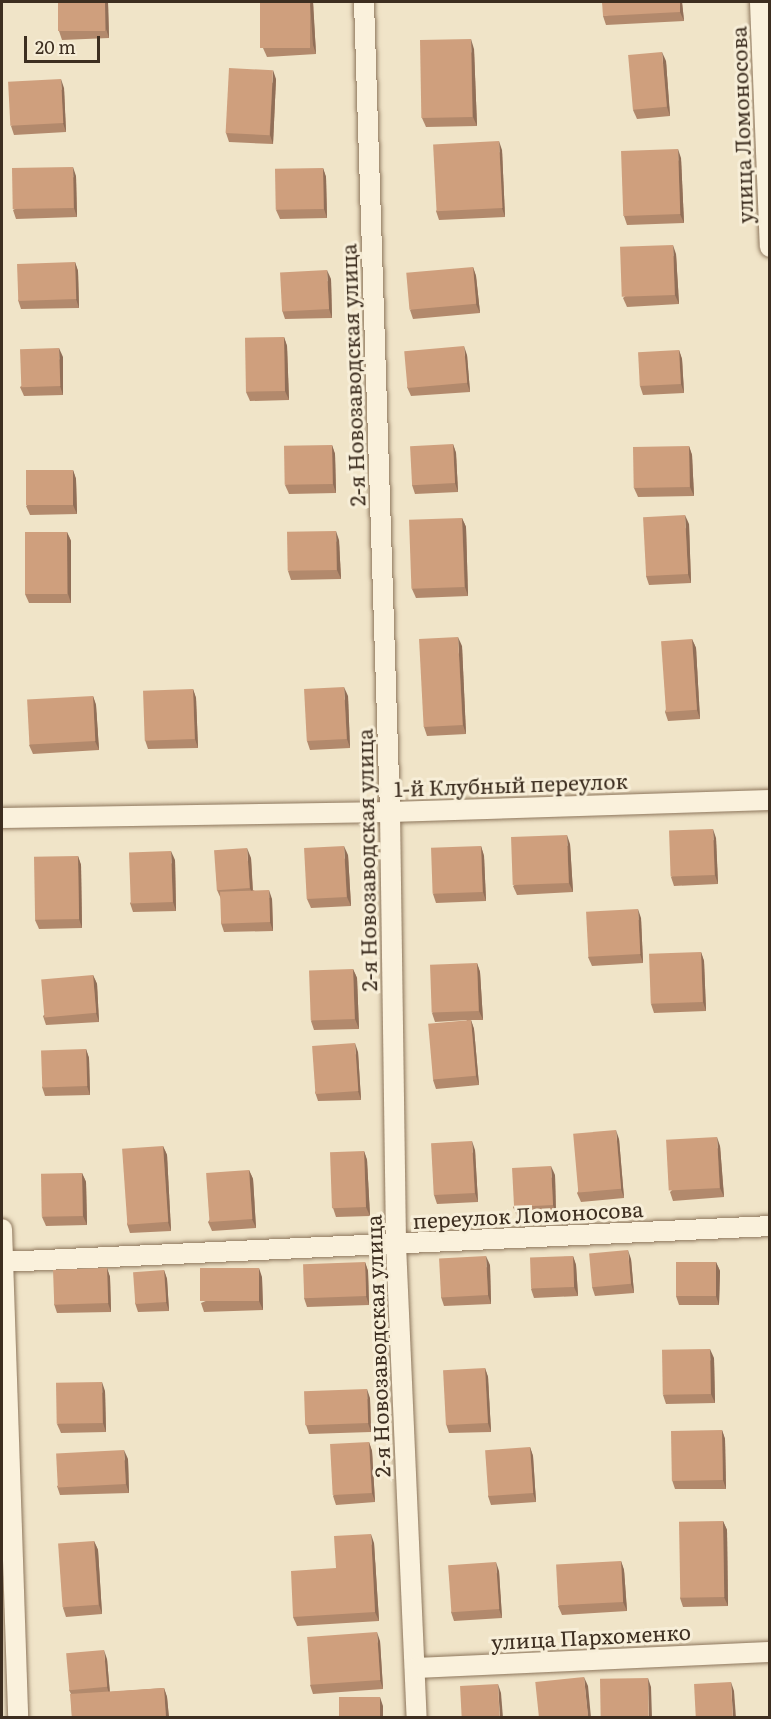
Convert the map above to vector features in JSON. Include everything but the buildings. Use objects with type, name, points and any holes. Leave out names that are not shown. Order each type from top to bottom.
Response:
[{"type":"street","name":"2-я Новозаводская улица","points":[[364,2],[390,812],[396,1245],[417,1718]]},
{"type":"street","name":"улица Ломоносова","points":[[760,2],[770,247]]},
{"type":"street","name":"1-й Клубный переулок","points":[[2,818],[390,812],[770,800]]},
{"type":"street","name":"переулок Ломоносова","points":[[2,1262],[770,1226]]},
{"type":"street","points":[[2,1229],[18,1718]]},
{"type":"street","name":"улица Пархоменко","points":[[415,1668],[770,1652]]}]
